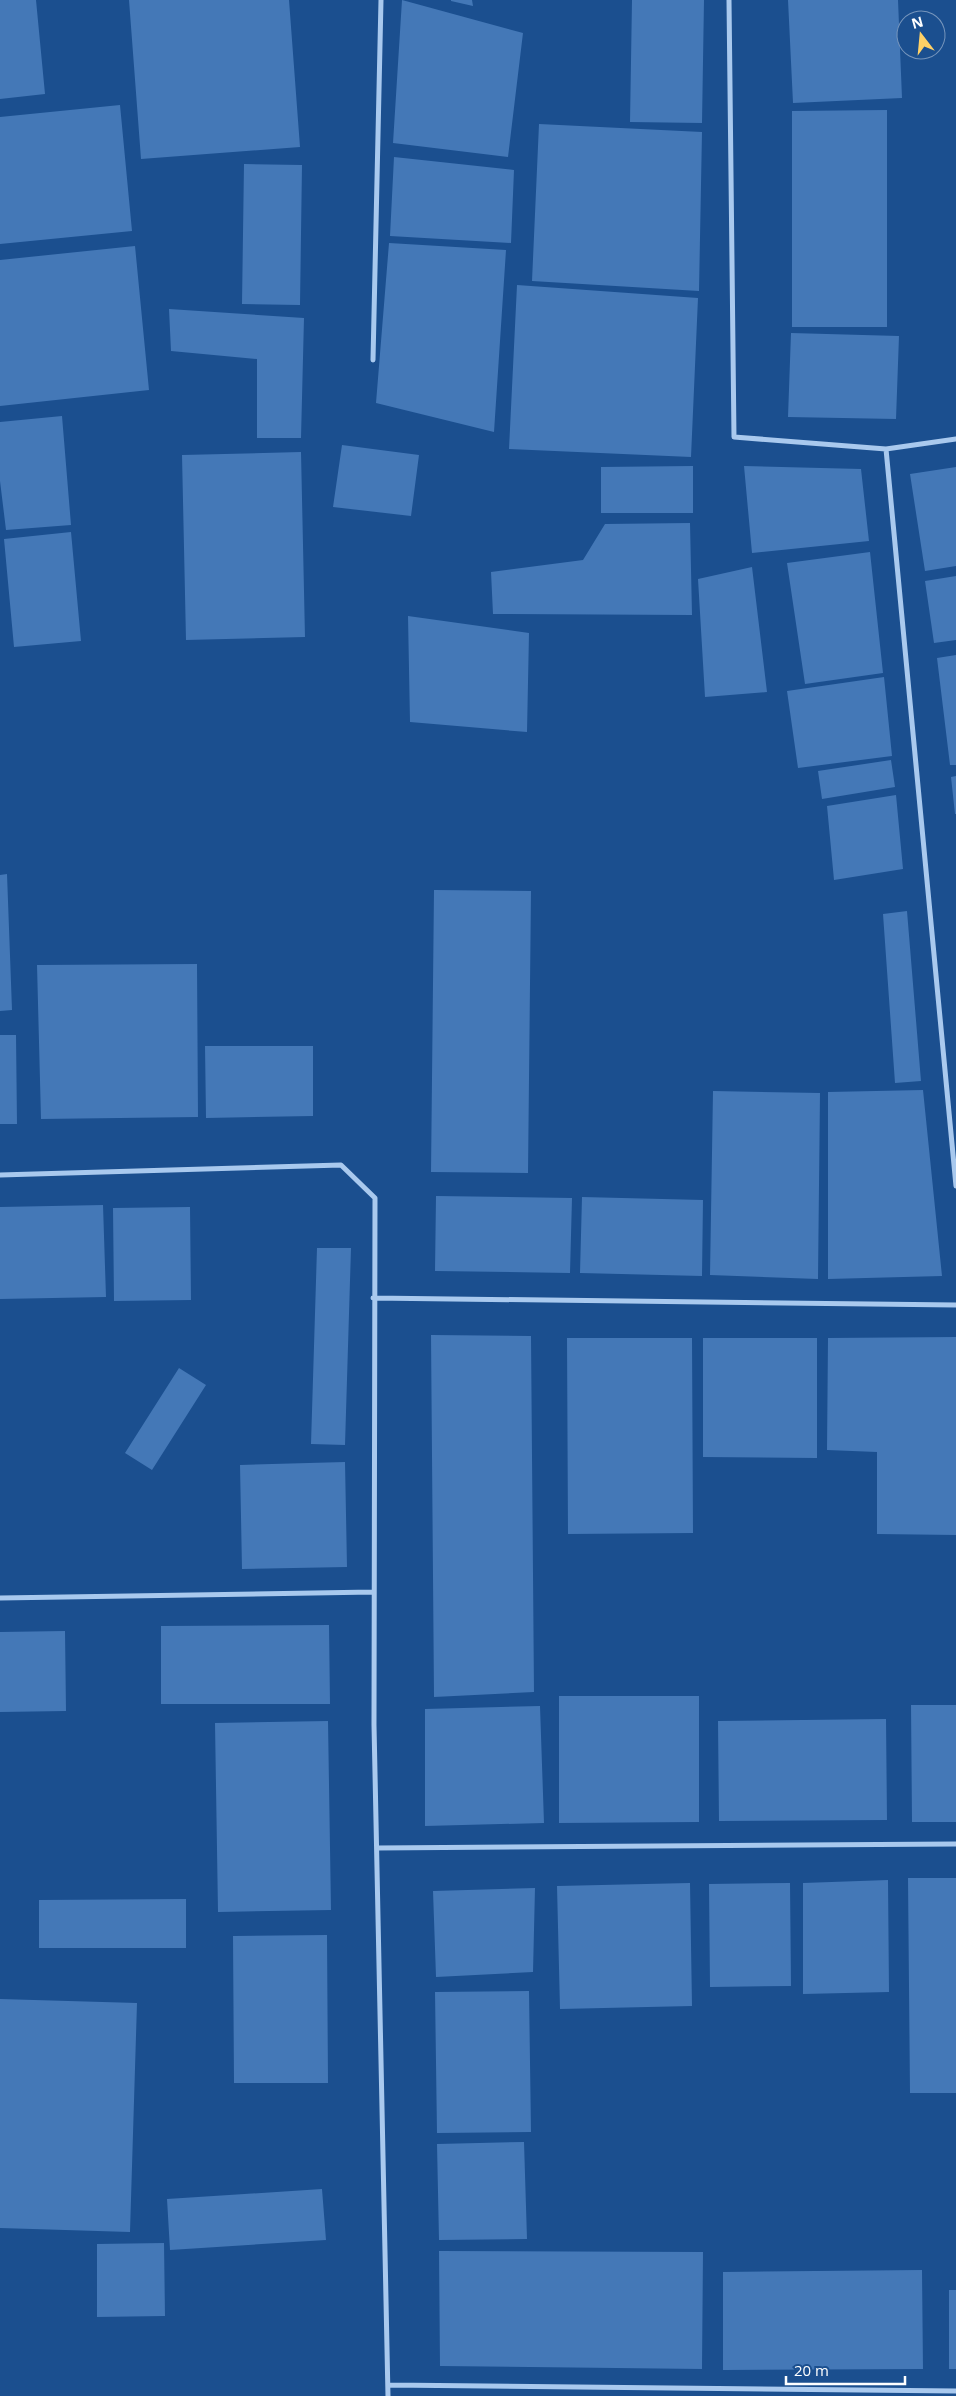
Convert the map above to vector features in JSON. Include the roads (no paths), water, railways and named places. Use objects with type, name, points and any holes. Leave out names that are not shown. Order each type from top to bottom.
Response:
[{"type":"street","points":[[373,360],[381,0]]},
{"type":"street","points":[[729,0],[734,436],[886,449],[956,439]]},
{"type":"street","points":[[886,449],[956,1186]]},
{"type":"street","points":[[0,1175],[341,1165],[375,1198],[373,1592],[388,2396]]},
{"type":"street","points":[[373,1298],[956,1305]]},
{"type":"street","points":[[0,1598],[373,1592]]},
{"type":"street","points":[[377,1848],[956,1844]]},
{"type":"street","points":[[389,2385],[956,2391]]}]
